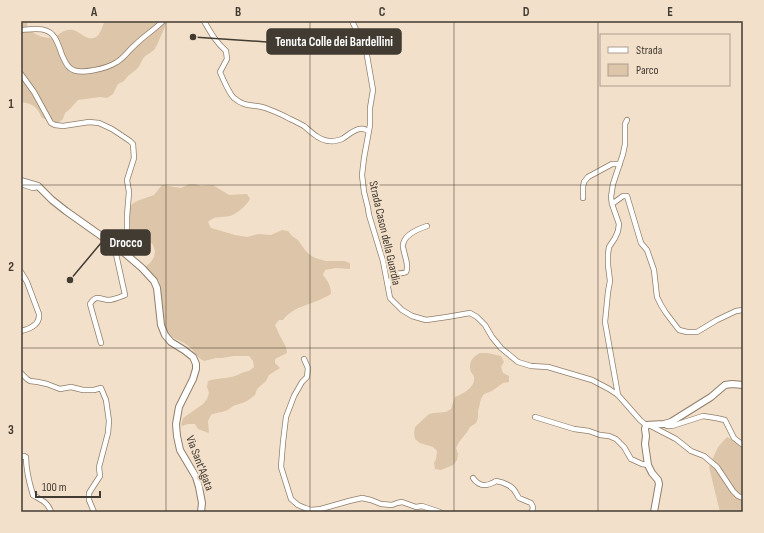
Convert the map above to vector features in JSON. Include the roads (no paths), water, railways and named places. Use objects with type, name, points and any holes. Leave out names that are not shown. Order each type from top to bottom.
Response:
[{"type":"street","points":[[21,30],[36,28],[51,33],[70,68],[84,71],[99,70],[116,63],[126,55],[134,45],[163,21]]},
{"type":"street","points":[[204,21],[219,45],[226,51],[227,58],[220,72],[234,99],[246,106],[260,106],[268,108],[303,126],[320,138],[329,142],[341,139],[354,130],[364,129],[369,132]]},
{"type":"street","name":"Strada Cason della Guardia","points":[[352,21],[366,50],[373,90],[370,108],[369,132],[362,176],[364,192],[370,221],[383,261],[392,302],[412,316],[426,320],[470,313],[477,316],[501,348],[518,362],[531,366],[548,367],[585,377],[610,389],[618,395],[640,420],[647,425],[676,439],[691,451],[704,456],[717,467],[733,491],[743,498]]},
{"type":"street","points":[[21,74],[34,92],[49,121],[54,125],[63,126],[89,122],[99,123],[112,129],[133,144],[134,158],[127,180],[129,192],[127,216],[130,241]]},
{"type":"street","points":[[618,395],[605,322],[610,281],[608,254],[619,224],[611,197],[623,154],[625,144],[625,124],[627,120]]},
{"type":"street","points":[[583,198],[584,182],[588,177],[607,166],[612,164],[620,164]]},
{"type":"street","name":"Via Sant'Agata","points":[[21,181],[38,186],[62,208],[121,250],[142,268],[154,281],[157,288],[161,325],[165,335],[171,342],[193,358],[196,364],[193,379],[180,407],[176,424],[180,450],[196,477],[199,487],[202,503],[201,512]]},
{"type":"street","points":[[21,184],[33,188],[37,188],[38,186]]},
{"type":"street","points":[[612,204],[623,196],[627,196],[641,243],[647,250],[654,270],[657,297],[660,305],[680,330],[697,332],[716,320],[736,311],[743,310]]},
{"type":"street","points":[[388,286],[394,274],[405,273],[406,271],[406,260],[403,247],[405,238],[427,226]]},
{"type":"street","points":[[121,250],[130,241],[135,240],[139,244]]},
{"type":"street","points":[[101,343],[90,304],[97,298],[109,300],[125,295],[114,245]]},
{"type":"street","points":[[21,272],[27,282],[39,314],[39,318],[34,326],[29,330],[21,331]]},
{"type":"street","points":[[304,359],[308,368],[307,377],[302,382],[294,396],[286,417],[283,442],[281,467],[290,499],[298,505],[311,510],[322,509],[362,498],[381,504],[402,502],[416,507],[422,506],[440,512]]},
{"type":"street","points":[[21,373],[30,382],[47,384],[60,389],[71,387],[83,390],[94,390],[101,388],[106,400],[109,421],[108,433],[99,467],[100,476],[89,493],[89,500],[94,512]]},
{"type":"street","points":[[654,512],[659,484],[648,465],[645,444],[647,425],[671,422],[711,397],[725,385],[743,385]]},
{"type":"street","points":[[534,416],[574,429],[589,431],[616,439],[624,447],[631,459],[648,465]]},
{"type":"street","points":[[664,424],[667,426],[672,426],[703,416],[725,420],[734,438],[743,445]]},
{"type":"street","points":[[21,457],[26,457],[26,470],[33,495],[44,500],[50,507],[51,512]]},
{"type":"street","points":[[473,478],[486,486],[497,481],[512,488],[519,498],[531,503],[533,507],[532,512]]},
{"type":"place","name":"Tenuta Colle dei Bardellini","points":[[193,37]]},
{"type":"place","name":"Drocco","points":[[70,280]]}]
